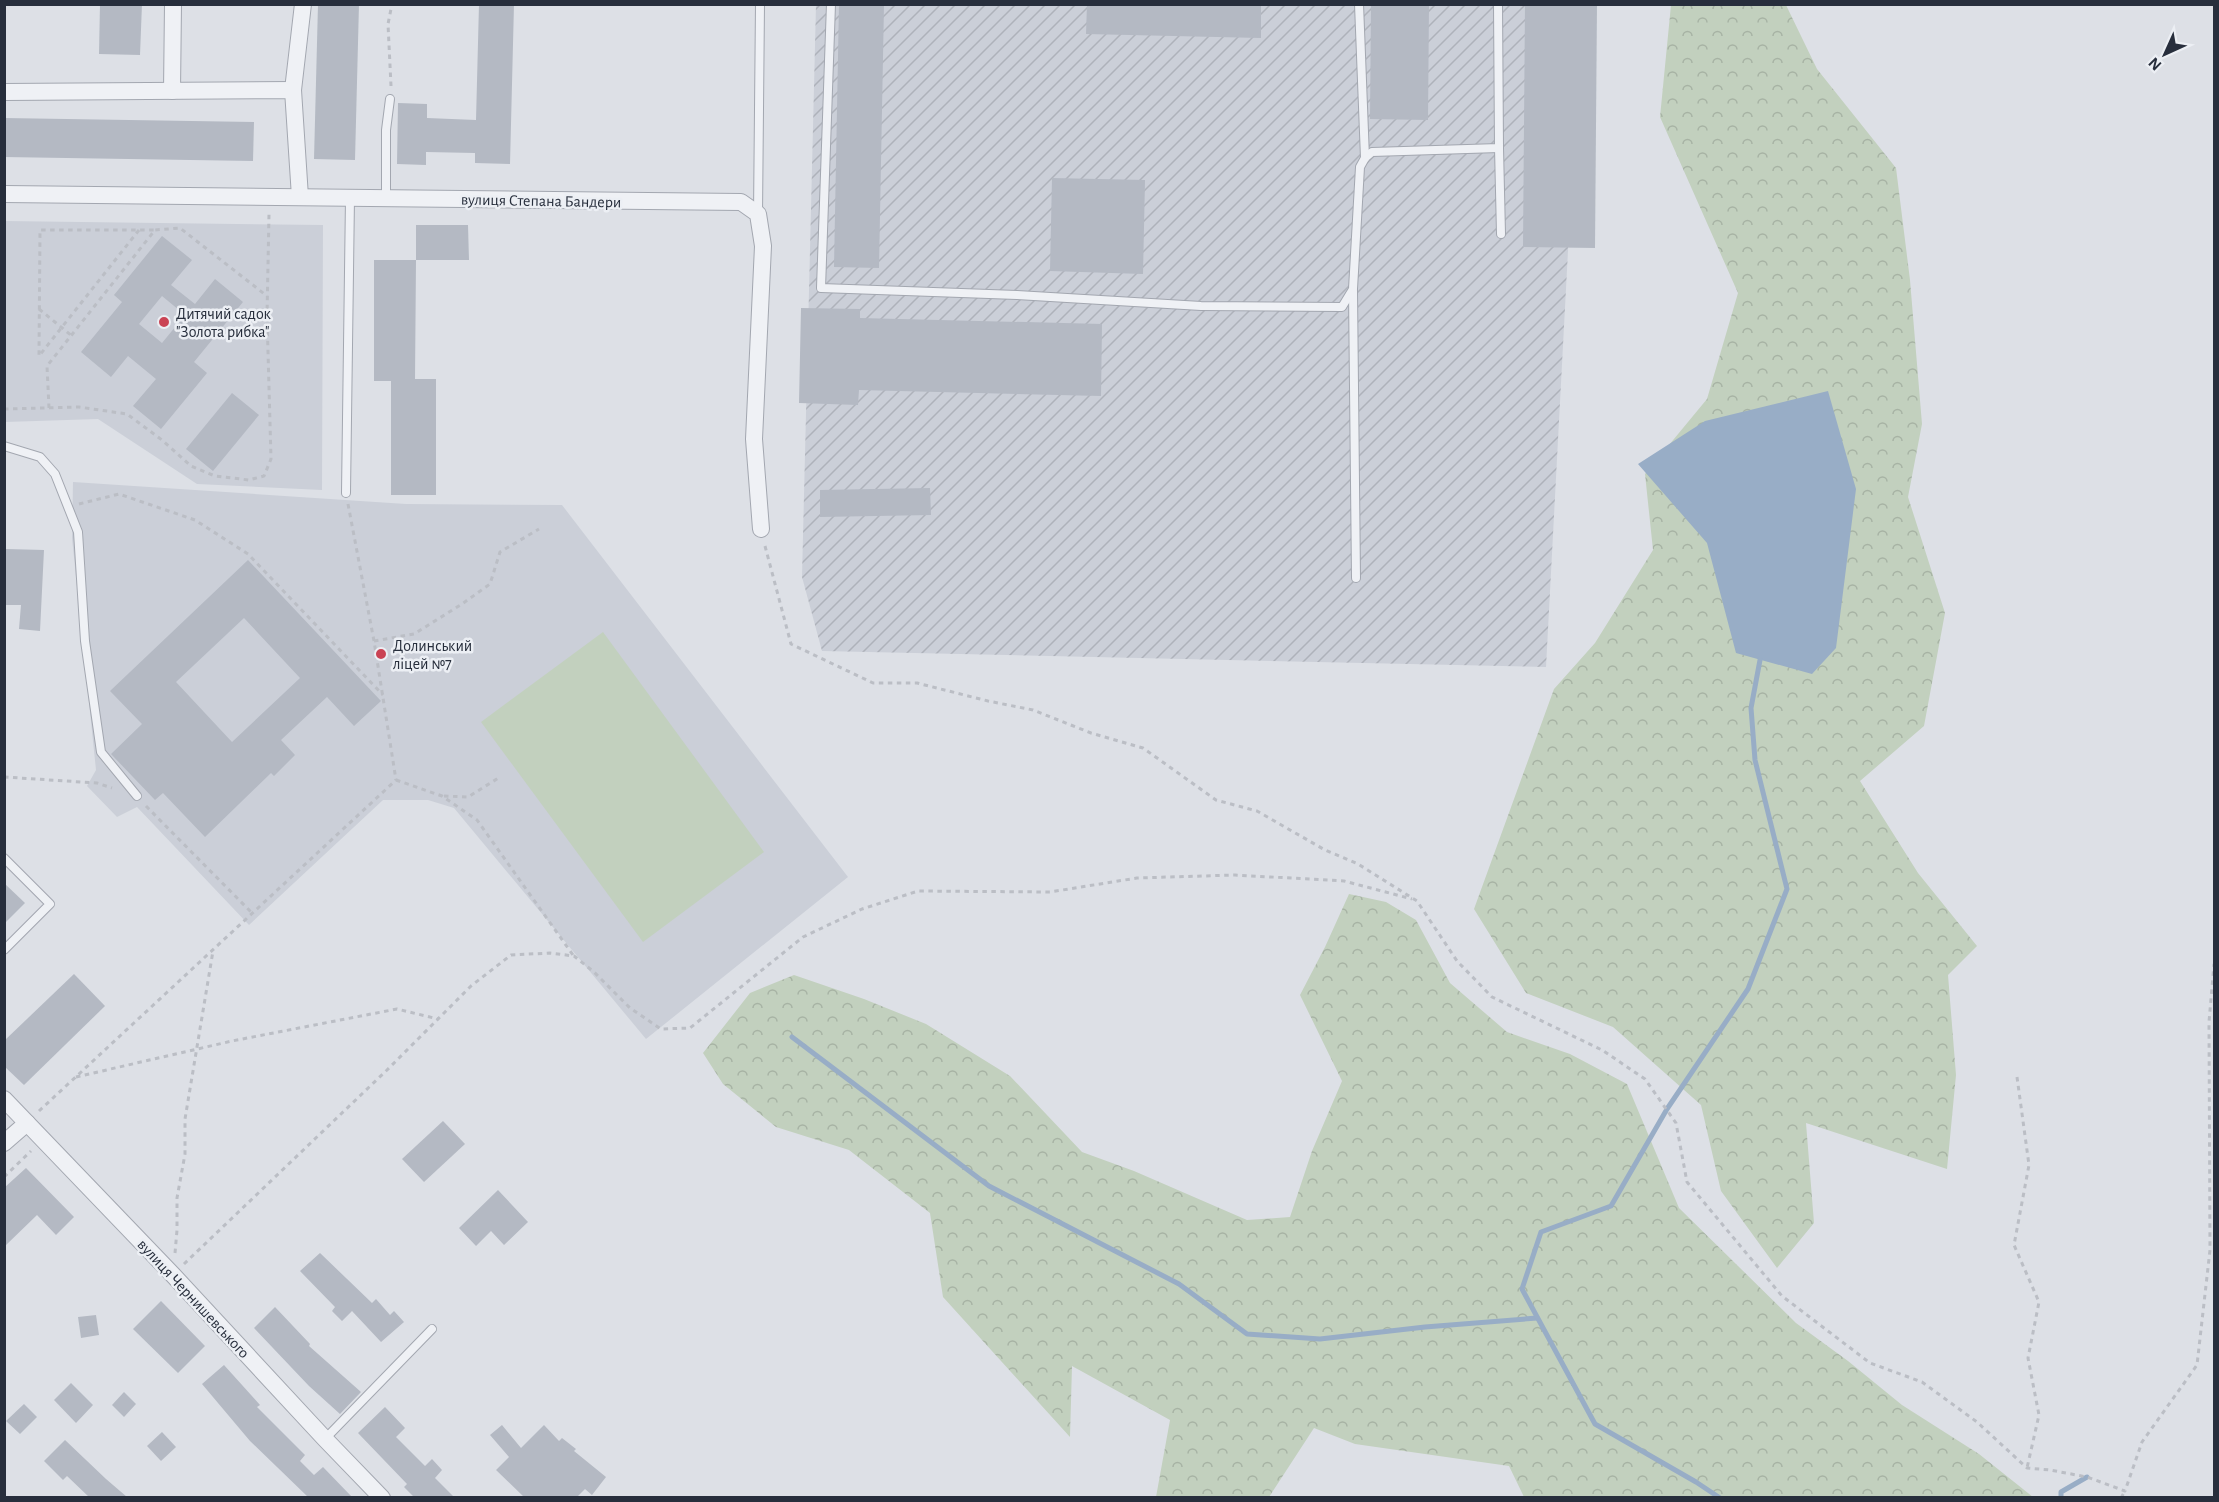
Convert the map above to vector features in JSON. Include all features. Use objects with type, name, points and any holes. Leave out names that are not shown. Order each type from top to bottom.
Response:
[{"type":"street","points":[[172,91],[173,4]]},
{"type":"street","points":[[300,198],[293,90],[303,4]]},
{"type":"street","points":[[4,92],[293,90]]},
{"type":"street","name":"вулиця Степана Бандери","points":[[4,194],[741,202],[758,214]]},
{"type":"street","points":[[758,214],[763,246],[754,440],[760,530]]},
{"type":"street","name":"вулиця Чернишевського","points":[[4,1100],[382,1497]]},
{"type":"street","points":[[4,1143],[27,1122]]},
{"type":"lane","points":[[758,214],[760,4]]},
{"type":"lane","points":[[831,4],[821,288],[1017,295],[1201,306],[1342,307],[1353,289]]},
{"type":"lane","points":[[1359,4],[1365,158]]},
{"type":"lane","points":[[1498,4],[1501,234]]},
{"type":"lane","points":[[386,198],[386,130],[390,99]]},
{"type":"lane","points":[[1356,578],[1353,289],[1360,167],[1372,152],[1499,148]]},
{"type":"lane","points":[[346,494],[350,198]]},
{"type":"lane","points":[[4,446],[40,457],[55,474],[78,532],[85,640],[101,752],[137,796]]},
{"type":"lane","points":[[4,858],[51,904],[4,950]]},
{"type":"lane","points":[[325,1439],[432,1329]]},
{"type":"path","points":[[390,99],[392,80],[388,24],[392,4]]},
{"type":"path","points":[[4,410],[79,407],[127,414],[162,440],[190,466],[215,477],[249,480],[264,476],[270,459],[267,296],[269,197]]},
{"type":"path","points":[[139,230],[39,356],[40,230],[180,228],[267,296]]},
{"type":"path","points":[[49,408],[47,366],[155,230]]},
{"type":"path","points":[[39,309],[72,336]]},
{"type":"path","points":[[68,507],[119,494],[195,520],[248,554],[383,695]]},
{"type":"path","points":[[346,494],[374,641],[396,780]]},
{"type":"path","points":[[374,641],[414,634],[490,584],[500,552],[539,529]]},
{"type":"path","points":[[760,530],[790,644],[873,683],[917,683],[1034,710],[1091,733],[1143,748],[1216,800],[1257,811],[1325,850],[1358,864],[1417,901],[1457,961],[1492,997],[1602,1050],[1644,1079],[1676,1123],[1687,1182],[1782,1296],[1870,1363],[1922,1382],[1977,1422],[2027,1468],[2087,1477],[2125,1491]]},
{"type":"path","points":[[4,777],[97,783],[137,796],[252,913]]},
{"type":"path","points":[[442,796],[468,797],[500,777]]},
{"type":"path","points":[[396,780],[442,796],[477,820],[574,956],[594,972],[630,1008],[661,1029],[690,1028],[803,937],[862,909],[918,891],[1050,892],[1137,878],[1235,875],[1344,881],[1417,901]]},
{"type":"path","points":[[27,1122],[396,780]]},
{"type":"path","points":[[173,1275],[177,1198],[185,1154],[185,1119],[214,949]]},
{"type":"path","points":[[173,1275],[471,986],[511,955],[550,953],[574,956]]},
{"type":"path","points":[[2121,1497],[2142,1442],[2197,1365],[2211,1250],[2208,1022],[2214,964]]},
{"type":"path","points":[[76,1077],[197,1049],[397,1009],[438,1019]]},
{"type":"path","points":[[2017,1077],[2030,1165],[2014,1245],[2039,1302],[2028,1358],[2039,1415],[2027,1468]]},
{"type":"path","points":[[4,1177],[32,1150]]},
{"type":"shaded area","points":[[816,5],[1581,5],[1546,667],[822,651],[802,577]]},
{"type":"shaded area","name":"Дитячий садок \"Золота рибка\"","points":[[4,221],[323,225],[322,490],[197,484],[98,419],[5,422]]},
{"type":"shaded area","name":"Долинський ліцей №7","points":[[73,482],[406,504],[562,505],[848,877],[646,1039],[454,808],[428,800],[383,800],[249,925],[137,807],[117,817],[87,786],[96,770],[72,538]]},
{"type":"green space","points":[[1671,5],[1786,5],[1817,69],[1896,168],[1910,280],[1922,424],[1908,497],[1945,613],[1924,726],[1860,781],[1918,873],[1977,946],[1948,975],[1956,1075],[1947,1169],[1806,1123],[1814,1223],[1777,1268],[1721,1191],[1701,1105],[1613,1027],[1526,993],[1474,909],[1554,689],[1595,643],[1653,550],[1645,474],[1707,399],[1738,293],[1660,117]]},
{"type":"green space","points":[[603,632],[764,852],[643,942],[481,722]]},
{"type":"green space","points":[[1349,894],[1386,902],[1416,920],[1450,983],[1507,1032],[1570,1054],[1627,1084],[1679,1208],[1796,1323],[1902,1405],[1979,1454],[2033,1497],[1524,1497],[1509,1466],[1355,1444],[1314,1428],[1269,1497],[1156,1497],[1170,1420],[1072,1366],[1070,1437],[943,1297],[930,1213],[849,1150],[776,1127],[723,1084],[703,1053],[750,993],[794,975],[864,999],[926,1024],[1010,1076],[1082,1152],[1134,1171],[1247,1220],[1290,1217],[1312,1151],[1342,1081],[1300,995]]},
{"type":"water","points":[[1828,391],[1856,489],[1836,648],[1812,674],[1736,653],[1707,543],[1638,464],[1705,421]]},
{"type":"building","points":[[100,4],[142,4],[140,55],[99,54]]},
{"type":"building","points":[[318,4],[359,4],[355,160],[314,159]]},
{"type":"building","points":[[479,4],[514,4],[510,164],[475,163],[475,153],[426,152],[426,165],[397,164],[398,103],[427,104],[427,118],[476,120]]},
{"type":"building","points":[[839,4],[884,4],[879,268],[834,267]]},
{"type":"building","points":[[1087,4],[1261,4],[1261,38],[1086,34]]},
{"type":"building","points":[[1371,4],[1429,4],[1428,120],[1370,119]]},
{"type":"building","points":[[1525,4],[1597,4],[1595,248],[1523,247]]},
{"type":"building","points":[[4,118],[254,122],[253,161],[4,157]]},
{"type":"building","points":[[1052,178],[1145,180],[1143,274],[1050,271]]},
{"type":"building","points":[[416,225],[468,225],[469,260],[416,260]]},
{"type":"building","points":[[162,236],[192,260],[171,285],[195,304],[215,279],[243,302],[194,362],[207,373],[161,429],[133,406],[156,379],[128,356],[111,377],[81,352],[122,302],[114,295]],"holes":[[[162,296],[185,315],[162,343],[139,324]]]},
{"type":"building","points":[[374,260],[416,260],[415,379],[436,379],[436,495],[391,495],[391,381],[374,381]]},
{"type":"building","points":[[801,308],[860,309],[860,318],[1102,324],[1101,396],[859,390],[858,405],[799,403]]},
{"type":"building","points":[[232,393],[259,415],[213,471],[186,449]]},
{"type":"building","points":[[930,488],[931,515],[820,517],[820,490]]},
{"type":"building","points":[[6,549],[44,550],[40,631],[19,629],[21,605],[4,605]]},
{"type":"building","points":[[248,560],[381,701],[354,726],[327,697],[281,740],[295,755],[274,776],[271,773],[205,837],[163,793],[155,800],[111,754],[142,724],[110,691]],"holes":[[[244,618],[300,678],[232,742],[176,682]]]},
{"type":"building","points":[[4,883],[25,903],[4,924]]},
{"type":"building","points":[[74,974],[105,1006],[24,1085],[4,1066],[4,1041]]},
{"type":"building","points":[[443,1121],[465,1144],[424,1182],[402,1159]]},
{"type":"building","points":[[26,1168],[74,1217],[56,1235],[37,1215],[4,1247],[4,1188]]},
{"type":"building","points":[[498,1190],[528,1222],[504,1245],[491,1231],[476,1246],[459,1228]]},
{"type":"building","points":[[320,1253],[372,1303],[376,1299],[390,1315],[394,1311],[404,1322],[381,1342],[352,1311],[342,1321],[332,1311],[335,1307],[300,1271]]},
{"type":"building","points":[[161,1301],[205,1346],[178,1373],[133,1329]]},
{"type":"building","points":[[275,1307],[310,1344],[309,1346],[361,1392],[340,1414],[309,1386],[254,1328]]},
{"type":"building","points":[[96,1315],[99,1335],[81,1338],[78,1317]]},
{"type":"building","points":[[224,1365],[260,1405],[257,1407],[305,1455],[300,1461],[314,1475],[323,1467],[352,1497],[308,1497],[250,1441],[202,1384]]},
{"type":"building","points":[[71,1383],[93,1405],[76,1423],[54,1400]]},
{"type":"building","points":[[124,1392],[136,1404],[124,1417],[112,1405]]},
{"type":"building","points":[[24,1404],[37,1417],[20,1434],[6,1421]]},
{"type":"building","points":[[385,1407],[405,1428],[396,1437],[425,1466],[432,1459],[442,1470],[435,1478],[454,1497],[414,1497],[404,1487],[407,1484],[358,1433]]},
{"type":"building","points":[[502,1425],[521,1448],[544,1425],[559,1441],[562,1438],[606,1477],[592,1495],[585,1489],[577,1497],[524,1497],[496,1470],[509,1457],[490,1435]]},
{"type":"building","points":[[162,1432],[176,1447],[161,1461],[147,1446]]},
{"type":"building","points":[[65,1440],[127,1497],[89,1497],[67,1476],[63,1480],[44,1461]]},
{"type":"waterway","points":[[1720,1498],[1595,1424],[1522,1289],[1541,1232],[1611,1206],[1667,1109],[1748,989],[1787,889],[1755,760],[1751,708],[1760,660]]},
{"type":"waterway","points":[[792,1037],[989,1186],[1179,1284],[1247,1334],[1320,1339],[1425,1327],[1537,1318]]},
{"type":"waterway","points":[[2061,1498],[2061,1492],[2087,1477]]},
{"type":"place","name":"Дитячий садок \"Золота рибка\"","points":[[164,322]]},
{"type":"place","name":"Долинський ліцей №7","points":[[381,654]]}]
